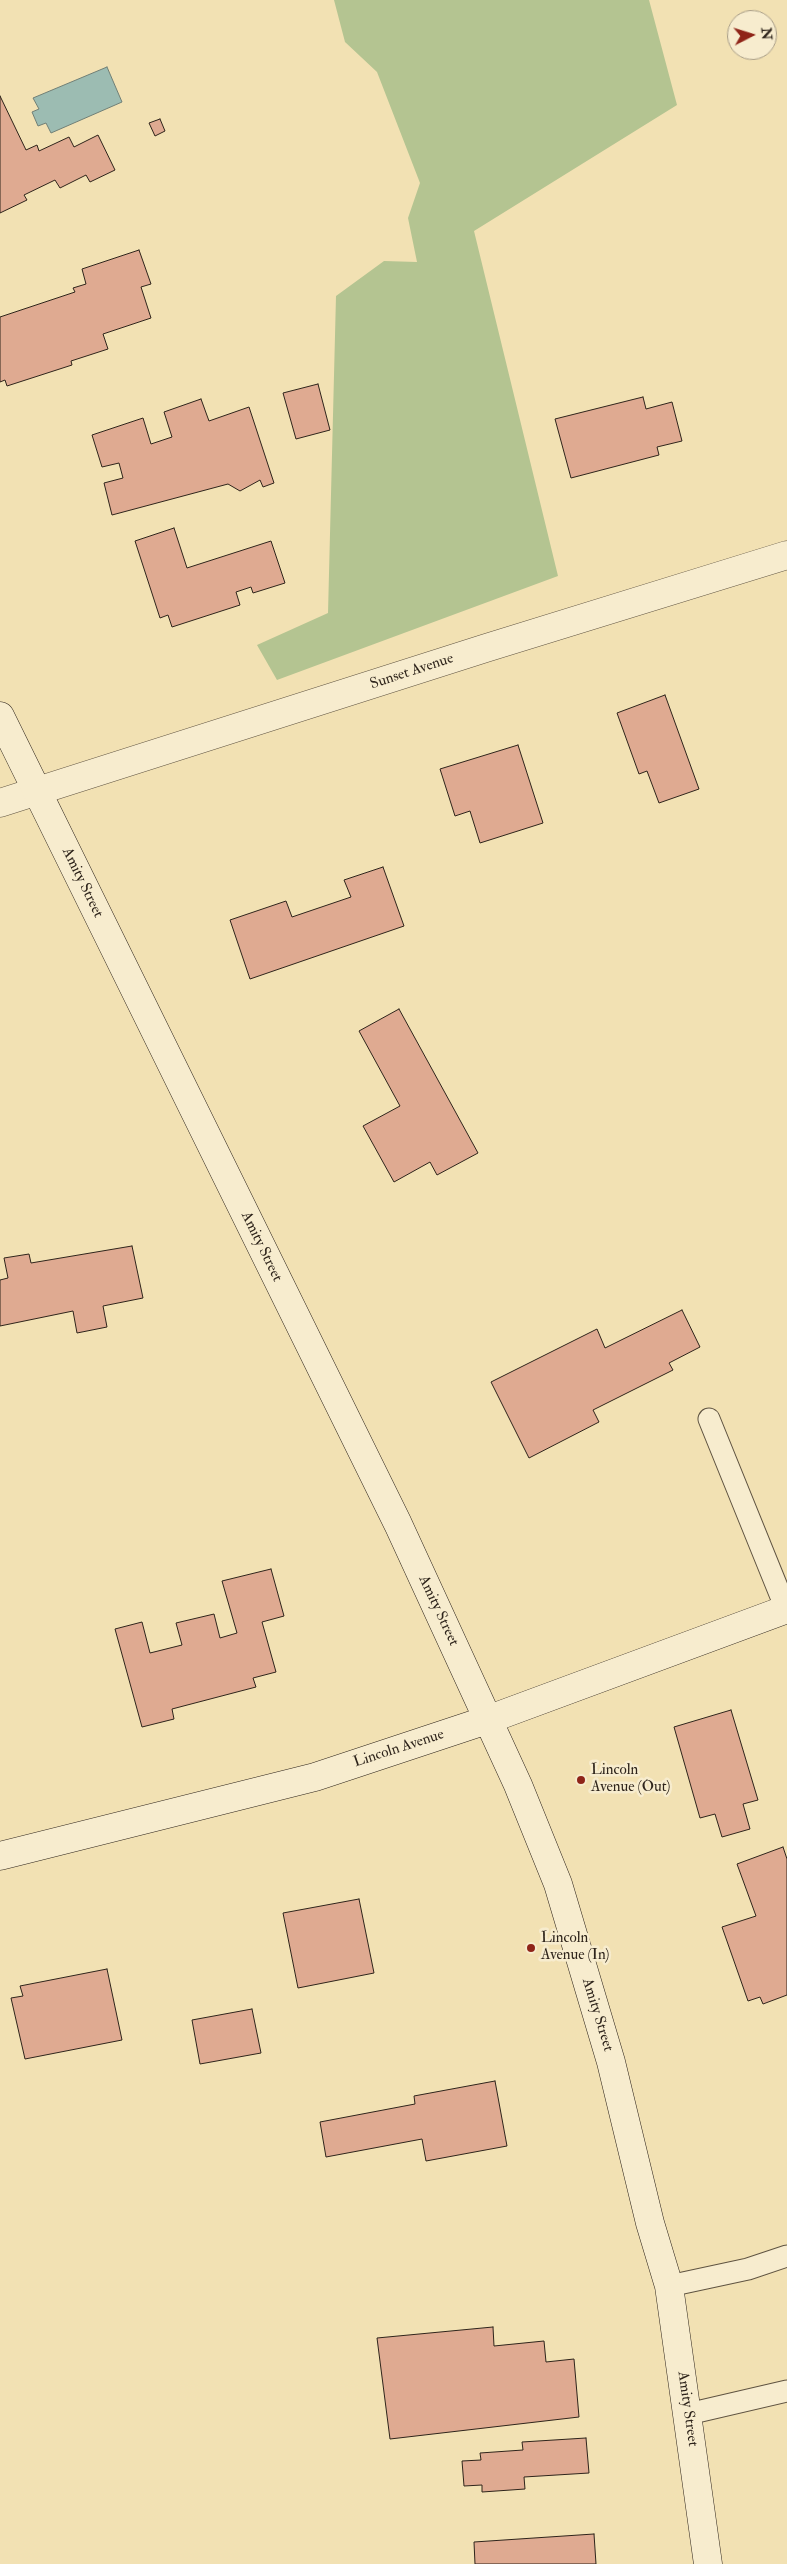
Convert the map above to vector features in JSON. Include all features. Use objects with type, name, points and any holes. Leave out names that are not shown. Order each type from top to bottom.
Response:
[{"type":"main road","name":"Sunset Avenue","points":[[0,803],[37,793],[496,645],[787,555]]},
{"type":"main road","name":"Amity Street","points":[[0,716],[398,1524],[518,1785],[558,1884],[611,2062],[650,2223],[669,2286],[708,2564]]},
{"type":"main road","name":"Lincoln Avenue","points":[[0,1856],[315,1777],[487,1720],[786,1609]]},
{"type":"lane","points":[[709,1419],[786,1609]]},
{"type":"lane","points":[[669,2286],[748,2269],[787,2256]]},
{"type":"lane","points":[[688,2414],[787,2392]]},
{"type":"green space","points":[[334,0],[649,0],[677,105],[474,231],[558,576],[277,680],[257,645],[328,613],[336,296],[384,261],[417,262],[408,218],[420,183],[377,72],[345,42]]},
{"type":"water","points":[[107,67],[122,102],[51,133],[46,123],[38,126],[32,112],[39,109],[33,98]]},
{"type":"building","points":[[0,96],[26,150],[37,145],[39,151],[69,137],[74,147],[98,135],[115,170],[90,182],[86,175],[60,188],[55,180],[24,195],[27,200],[0,213]]},
{"type":"building","points":[[160,119],[165,131],[155,136],[149,123]]},
{"type":"building","points":[[139,250],[151,284],[141,287],[151,318],[103,334],[108,349],[71,361],[72,365],[7,386],[5,380],[0,382],[0,317],[75,292],[73,288],[86,284],[82,269]]},
{"type":"building","points":[[318,384],[330,430],[296,439],[283,393]]},
{"type":"building","points":[[643,397],[646,409],[672,402],[682,441],[657,447],[659,455],[571,478],[555,419]]},
{"type":"building","points":[[201,399],[209,421],[249,407],[274,483],[263,487],[260,480],[240,491],[228,484],[112,515],[104,483],[123,478],[119,463],[102,467],[92,435],[143,418],[151,444],[172,437],[164,412]]},
{"type":"building","points":[[174,528],[187,568],[271,541],[285,583],[253,593],[251,587],[236,592],[240,605],[172,627],[168,615],[160,618],[135,541]]},
{"type":"building","points":[[665,695],[699,789],[659,803],[647,771],[639,774],[617,713]]},
{"type":"building","points":[[518,745],[543,823],[480,843],[470,811],[455,816],[440,769]]},
{"type":"building","points":[[383,867],[404,926],[250,979],[230,920],[286,901],[292,917],[351,897],[344,880]]},
{"type":"building","points":[[399,1009],[478,1153],[437,1175],[430,1162],[394,1182],[363,1126],[400,1106],[359,1031]]},
{"type":"building","points":[[132,1246],[143,1298],[103,1306],[107,1327],[77,1333],[73,1311],[0,1326],[0,1280],[8,1278],[4,1258],[29,1254],[31,1263]]},
{"type":"building","points":[[682,1310],[700,1347],[669,1363],[673,1370],[593,1410],[599,1422],[529,1458],[491,1382],[597,1329],[605,1348]]},
{"type":"building","points":[[271,1569],[284,1616],[262,1622],[276,1672],[253,1678],[256,1687],[172,1709],[174,1719],[142,1727],[115,1629],[142,1622],[150,1653],[182,1645],[176,1623],[214,1614],[220,1638],[237,1633],[222,1581]]},
{"type":"building","points":[[731,1710],[758,1800],[743,1804],[750,1829],[722,1837],[715,1814],[700,1818],[674,1727]]},
{"type":"building","points":[[783,1847],[787,1859],[787,1995],[763,2004],[760,1997],[748,2001],[722,1927],[756,1916],[737,1864]]},
{"type":"building","points":[[359,1899],[374,1973],[298,1988],[283,1913]]},
{"type":"building","points":[[107,1969],[122,2040],[25,2059],[11,1998],[23,1996],[20,1986]]},
{"type":"building","points":[[252,2009],[261,2053],[200,2064],[192,2020]]},
{"type":"building","points":[[495,2081],[507,2146],[426,2161],[422,2139],[326,2157],[320,2122],[415,2104],[414,2096]]},
{"type":"building","points":[[493,2327],[494,2346],[544,2341],[546,2362],[574,2359],[579,2417],[390,2439],[377,2338]]},
{"type":"building","points":[[586,2438],[589,2473],[524,2477],[525,2489],[482,2492],[482,2485],[464,2486],[462,2461],[481,2460],[480,2453],[523,2450],[522,2442]]},
{"type":"building","points":[[594,2534],[596,2564],[475,2564],[474,2542]]},
{"type":"place","name":"Lincoln Avenue (Out)","points":[[581,1780]]},
{"type":"place","name":"Lincoln Avenue (In)","points":[[531,1948]]}]
